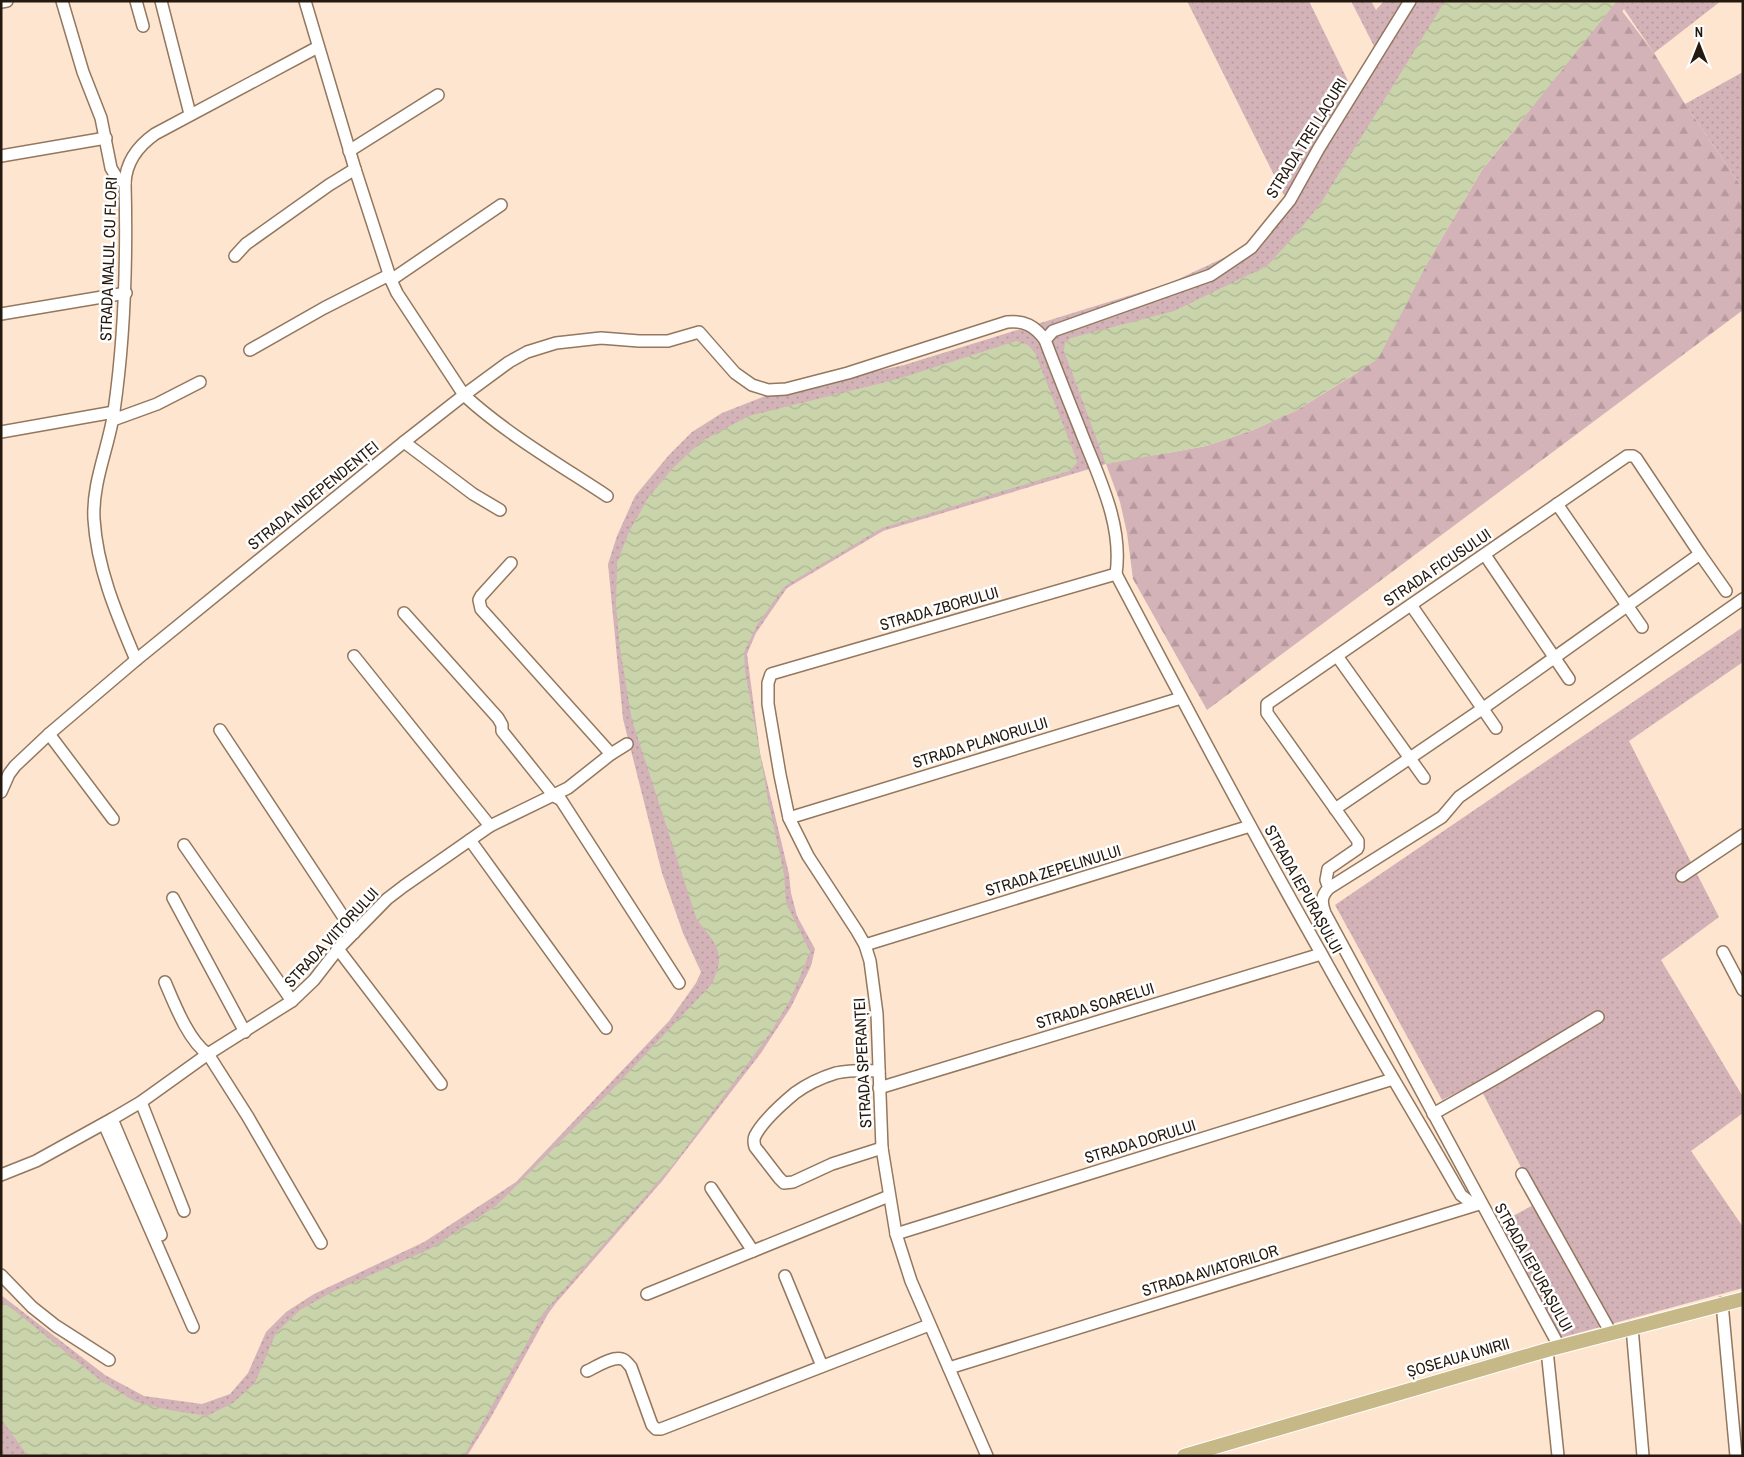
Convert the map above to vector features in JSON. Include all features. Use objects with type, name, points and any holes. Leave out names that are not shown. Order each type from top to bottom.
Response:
[{"type":"main road","name":"ȘOSEAUA UNIRII","points":[[1184,1456],[1553,1348],[1743,1298]]},
{"type":"street","points":[[1,2],[7,1]]},
{"type":"street","points":[[62,1],[83,72],[101,118],[111,168],[117,178],[125,183]]},
{"type":"street","points":[[136,1],[143,26]]},
{"type":"street","points":[[161,1],[190,114]]},
{"type":"street","points":[[304,1],[349,151],[390,277],[397,292],[464,395],[518,437],[607,496]]},
{"type":"street","name":"STRADA TREI LACURI","points":[[1045,340],[1053,331],[1212,275],[1251,248],[1290,200],[1319,148],[1410,1]]},
{"type":"street","name":"STRADA MALUL CU FLORI","points":[[136,660],[114,609],[106,583],[94,519],[95,491],[113,416],[122,345],[126,292],[125,183],[127,169],[140,147],[155,134],[318,47]]},
{"type":"street","points":[[349,151],[438,95]]},
{"type":"street","points":[[1,156],[106,138]]},
{"type":"street","points":[[235,256],[246,244],[329,185],[355,169]]},
{"type":"street","points":[[250,350],[324,308],[390,277],[501,205]]},
{"type":"street","points":[[1,314],[126,292]]},
{"type":"street","name":"STRADA INDEPENDENȚEI","points":[[1,792],[14,766],[136,660],[404,442],[464,395],[527,352],[556,343],[601,338],[639,342],[668,341],[698,332],[735,373],[752,385],[768,390],[786,389],[848,373],[1007,322],[1017,321],[1026,323],[1040,333],[1045,340]]},
{"type":"street","points":[[1045,340],[1110,509],[1116,533],[1116,574]]},
{"type":"street","points":[[1,432],[113,416],[157,404],[200,382]]},
{"type":"street","points":[[404,442],[466,489],[500,510]]},
{"type":"street","name":"STRADA FICUSULUI","points":[[1326,891],[1328,869],[1356,849],[1358,844],[1266,710],[1267,704],[1485,555],[1625,456],[1633,456],[1726,591]]},
{"type":"street","points":[[1557,504],[1628,604],[1642,627]]},
{"type":"street","points":[[1335,808],[1482,709],[1700,554]]},
{"type":"street","points":[[1485,555],[1569,679]]},
{"type":"street","points":[[511,563],[481,596],[479,600],[481,609],[611,754]]},
{"type":"street","name":"STRADA ZBORULUI","points":[[771,674],[1116,574]]},
{"type":"street","name":"STRADA IEPURAȘULUI","points":[[1116,574],[1250,826],[1393,1079],[1461,1195],[1470,1202],[1481,1204]]},
{"type":"street","points":[[1326,891],[1442,817],[1458,797],[1743,599]]},
{"type":"street","points":[[1411,605],[1496,728]]},
{"type":"street","points":[[404,613],[498,718],[502,725],[502,731],[554,796],[561,800],[679,983]]},
{"type":"street","points":[[354,656],[490,826]]},
{"type":"street","points":[[1337,656],[1424,778]]},
{"type":"street","name":"STRADA SPERANȚEI","points":[[771,674],[768,683],[768,704],[789,818],[808,856],[865,945],[873,979],[877,1014],[882,1148],[896,1234],[911,1281],[929,1325],[987,1456]]},
{"type":"street","name":"STRADA PLANORULUI","points":[[789,818],[1181,698]]},
{"type":"street","points":[[220,730],[354,934]]},
{"type":"street","points":[[49,734],[113,819]]},
{"type":"street","name":"STRADA VIITORULUI","points":[[1,1175],[36,1161],[108,1122],[141,1102],[208,1054],[246,1032],[292,1001],[314,980],[338,949],[387,899],[490,826],[554,796],[578,782],[611,754],[627,744]]},
{"type":"street","name":"STRADA ZEPELINULUI","points":[[865,945],[1250,826]]},
{"type":"street","points":[[1682,876],[1743,835]]},
{"type":"street","points":[[470,840],[606,1028]]},
{"type":"street","points":[[184,845],[292,1001]]},
{"type":"street","name":"STRADA IEPURAȘULUI","points":[[1326,891],[1322,905],[1325,913],[1481,1204],[1553,1348]]},
{"type":"street","points":[[173,898],[246,1032]]},
{"type":"street","points":[[338,949],[441,1084]]},
{"type":"street","points":[[1723,952],[1743,990]]},
{"type":"street","name":"STRADA SOARELUI","points":[[879,1088],[1321,954]]},
{"type":"street","points":[[165,982],[178,1013],[201,1050],[208,1054],[248,1117],[321,1243]]},
{"type":"street","points":[[1433,1114],[1598,1017]]},
{"type":"street","points":[[879,1071],[859,1070],[835,1074],[795,1093],[770,1117],[755,1136],[754,1141],[761,1155],[784,1183],[793,1182],[832,1164],[882,1148]]},
{"type":"street","name":"STRADA DORULUI","points":[[896,1234],[1393,1079]]},
{"type":"street","points":[[141,1102],[184,1212]]},
{"type":"street","points":[[108,1122],[174,1268]]},
{"type":"street","points":[[108,1122],[193,1327]]},
{"type":"street","points":[[1522,1174],[1611,1333]]},
{"type":"street","points":[[711,1188],[753,1251]]},
{"type":"street","points":[[647,1294],[889,1196]]},
{"type":"street","name":"STRADA AVIATORILOR","points":[[949,1368],[1481,1204]]},
{"type":"street","points":[[1,1274],[32,1307],[56,1326],[109,1360]]},
{"type":"street","points":[[785,1276],[822,1366]]},
{"type":"street","points":[[1722,1303],[1736,1456]]},
{"type":"street","points":[[587,1371],[612,1360],[622,1359],[626,1361],[631,1367],[652,1425],[656,1429],[661,1429],[929,1325]]},
{"type":"street","points":[[1632,1327],[1643,1456]]},
{"type":"street","points":[[1553,1348],[1558,1456]]},
{"type":"green space","points":[[1187,1],[1309,1],[1349,83],[1352,84],[1376,50],[1351,1],[1371,1],[1376,10],[1384,1],[1721,1],[1654,53],[1624,9],[1575,73],[1152,460],[1106,464],[883,531],[787,588],[756,633],[747,654],[760,753],[789,874],[791,893],[797,916],[815,949],[811,966],[791,1007],[761,1053],[663,1180],[548,1314],[490,1419],[467,1456],[1,1456],[1,1295],[105,1375],[144,1396],[202,1404],[230,1394],[248,1373],[266,1332],[286,1312],[314,1294],[424,1242],[516,1182],[669,1021],[696,983],[701,972],[683,933],[662,873],[623,719],[608,564],[617,536],[635,496],[669,455],[692,432],[722,413],[770,394],[904,365],[1170,283],[1249,246],[1286,199]]},
{"type":"green space","points":[[1616,3],[1654,53],[1685,104],[1743,189],[1743,310],[1207,710],[1133,579],[1127,533],[1120,502],[1106,464],[1206,446],[1253,430],[1297,410],[1358,372],[1429,260],[1482,170]]},
{"type":"green space","points":[[1743,72],[1743,189],[1685,104]]},
{"type":"green space","points":[[1743,627],[1743,662],[1629,741],[1719,917],[1661,960],[1743,1097],[1743,1113],[1691,1151],[1743,1227],[1743,1288],[1560,1338],[1498,1224],[1539,1202],[1477,1082],[1442,1100],[1335,905]]},
{"type":"water","points":[[1445,1],[1617,1],[1482,170],[1429,260],[1378,359],[1297,410],[1253,430],[1206,446],[1106,464],[1064,351],[1065,343],[1071,338],[1174,311],[1267,266],[1321,203]]},
{"type":"water","points":[[1016,341],[1028,345],[1035,353],[1077,463],[1069,471],[882,528],[785,586],[757,625],[744,652],[745,671],[769,805],[784,874],[786,903],[810,952],[790,1000],[771,1032],[675,1162],[544,1312],[464,1456],[28,1456],[1,1419],[1,1305],[4,1302],[101,1381],[136,1402],[207,1416],[233,1403],[255,1383],[276,1333],[300,1310],[332,1292],[430,1249],[496,1206],[611,1091],[711,985],[718,966],[718,950],[697,920],[632,720],[620,648],[616,606],[617,563],[629,532],[648,498],[672,469],[702,441],[749,416],[898,379]]}]
